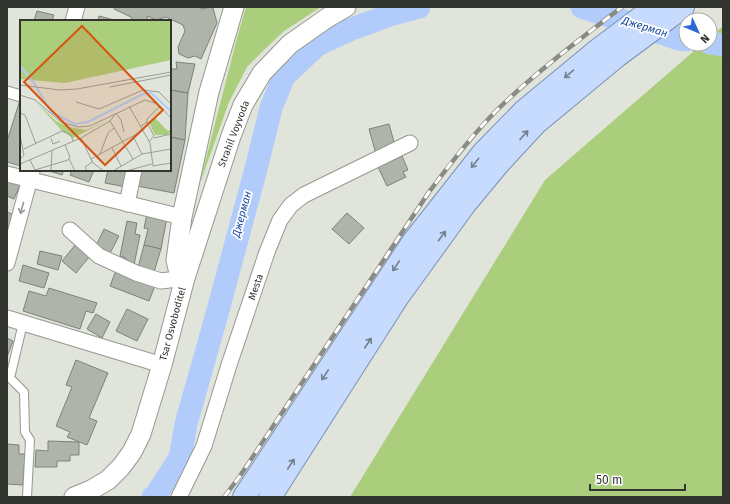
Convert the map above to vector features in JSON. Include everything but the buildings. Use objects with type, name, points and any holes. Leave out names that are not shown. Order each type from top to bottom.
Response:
[{"type":"main road","points":[[270,497],[397,298],[465,204],[499,163],[536,123],[655,7]]},
{"type":"main road","points":[[244,497],[408,248],[483,153],[524,111],[608,53],[680,10]]},
{"type":"street","points":[[73,20],[76,7]]},
{"type":"street","name":"Strahil Voyvoda","points":[[186,278],[231,136],[243,105],[262,73],[290,44],[327,18],[346,7]]},
{"type":"street","name":"Tsar Osvoboditel","points":[[74,497],[91,490],[108,480],[121,467],[132,452],[141,434],[186,278],[179,273],[176,260],[182,217],[229,8]]},
{"type":"street","points":[[7,92],[20,96]]},
{"type":"street","name":"Mesta","points":[[178,497],[204,446],[267,252],[280,220],[291,205],[304,195],[410,144]]},
{"type":"street","points":[[127,204],[134,171]]},
{"type":"street","points":[[7,174],[31,175],[127,204],[182,217]]},
{"type":"street","points":[[8,258],[31,175]]},
{"type":"street","points":[[70,230],[99,256],[136,273],[161,281],[186,278]]},
{"type":"street","points":[[7,318],[162,365]]},
{"type":"lane","points":[[23,323],[8,378],[24,392],[25,432],[30,440],[28,497]]},
{"type":"green space","points":[[246,7],[321,7],[284,31],[247,67],[229,102],[199,186],[237,38]]},
{"type":"green space","points":[[723,26],[723,497],[350,497],[545,180],[693,52],[718,52],[718,30]]},
{"type":"waterway","name":"Джерман","points":[[153,497],[156,495],[180,458],[186,424],[217,314],[271,108],[284,76],[317,45],[349,30],[390,15],[419,7]]},
{"type":"waterway","name":"Джерман","points":[[582,7],[678,39]]},
{"type":"waterway","name":"Джерман","points":[[718,44],[723,45]]},
{"type":"railway","points":[[224,497],[240,476],[429,192],[479,129],[497,110],[527,83],[622,7]]}]
